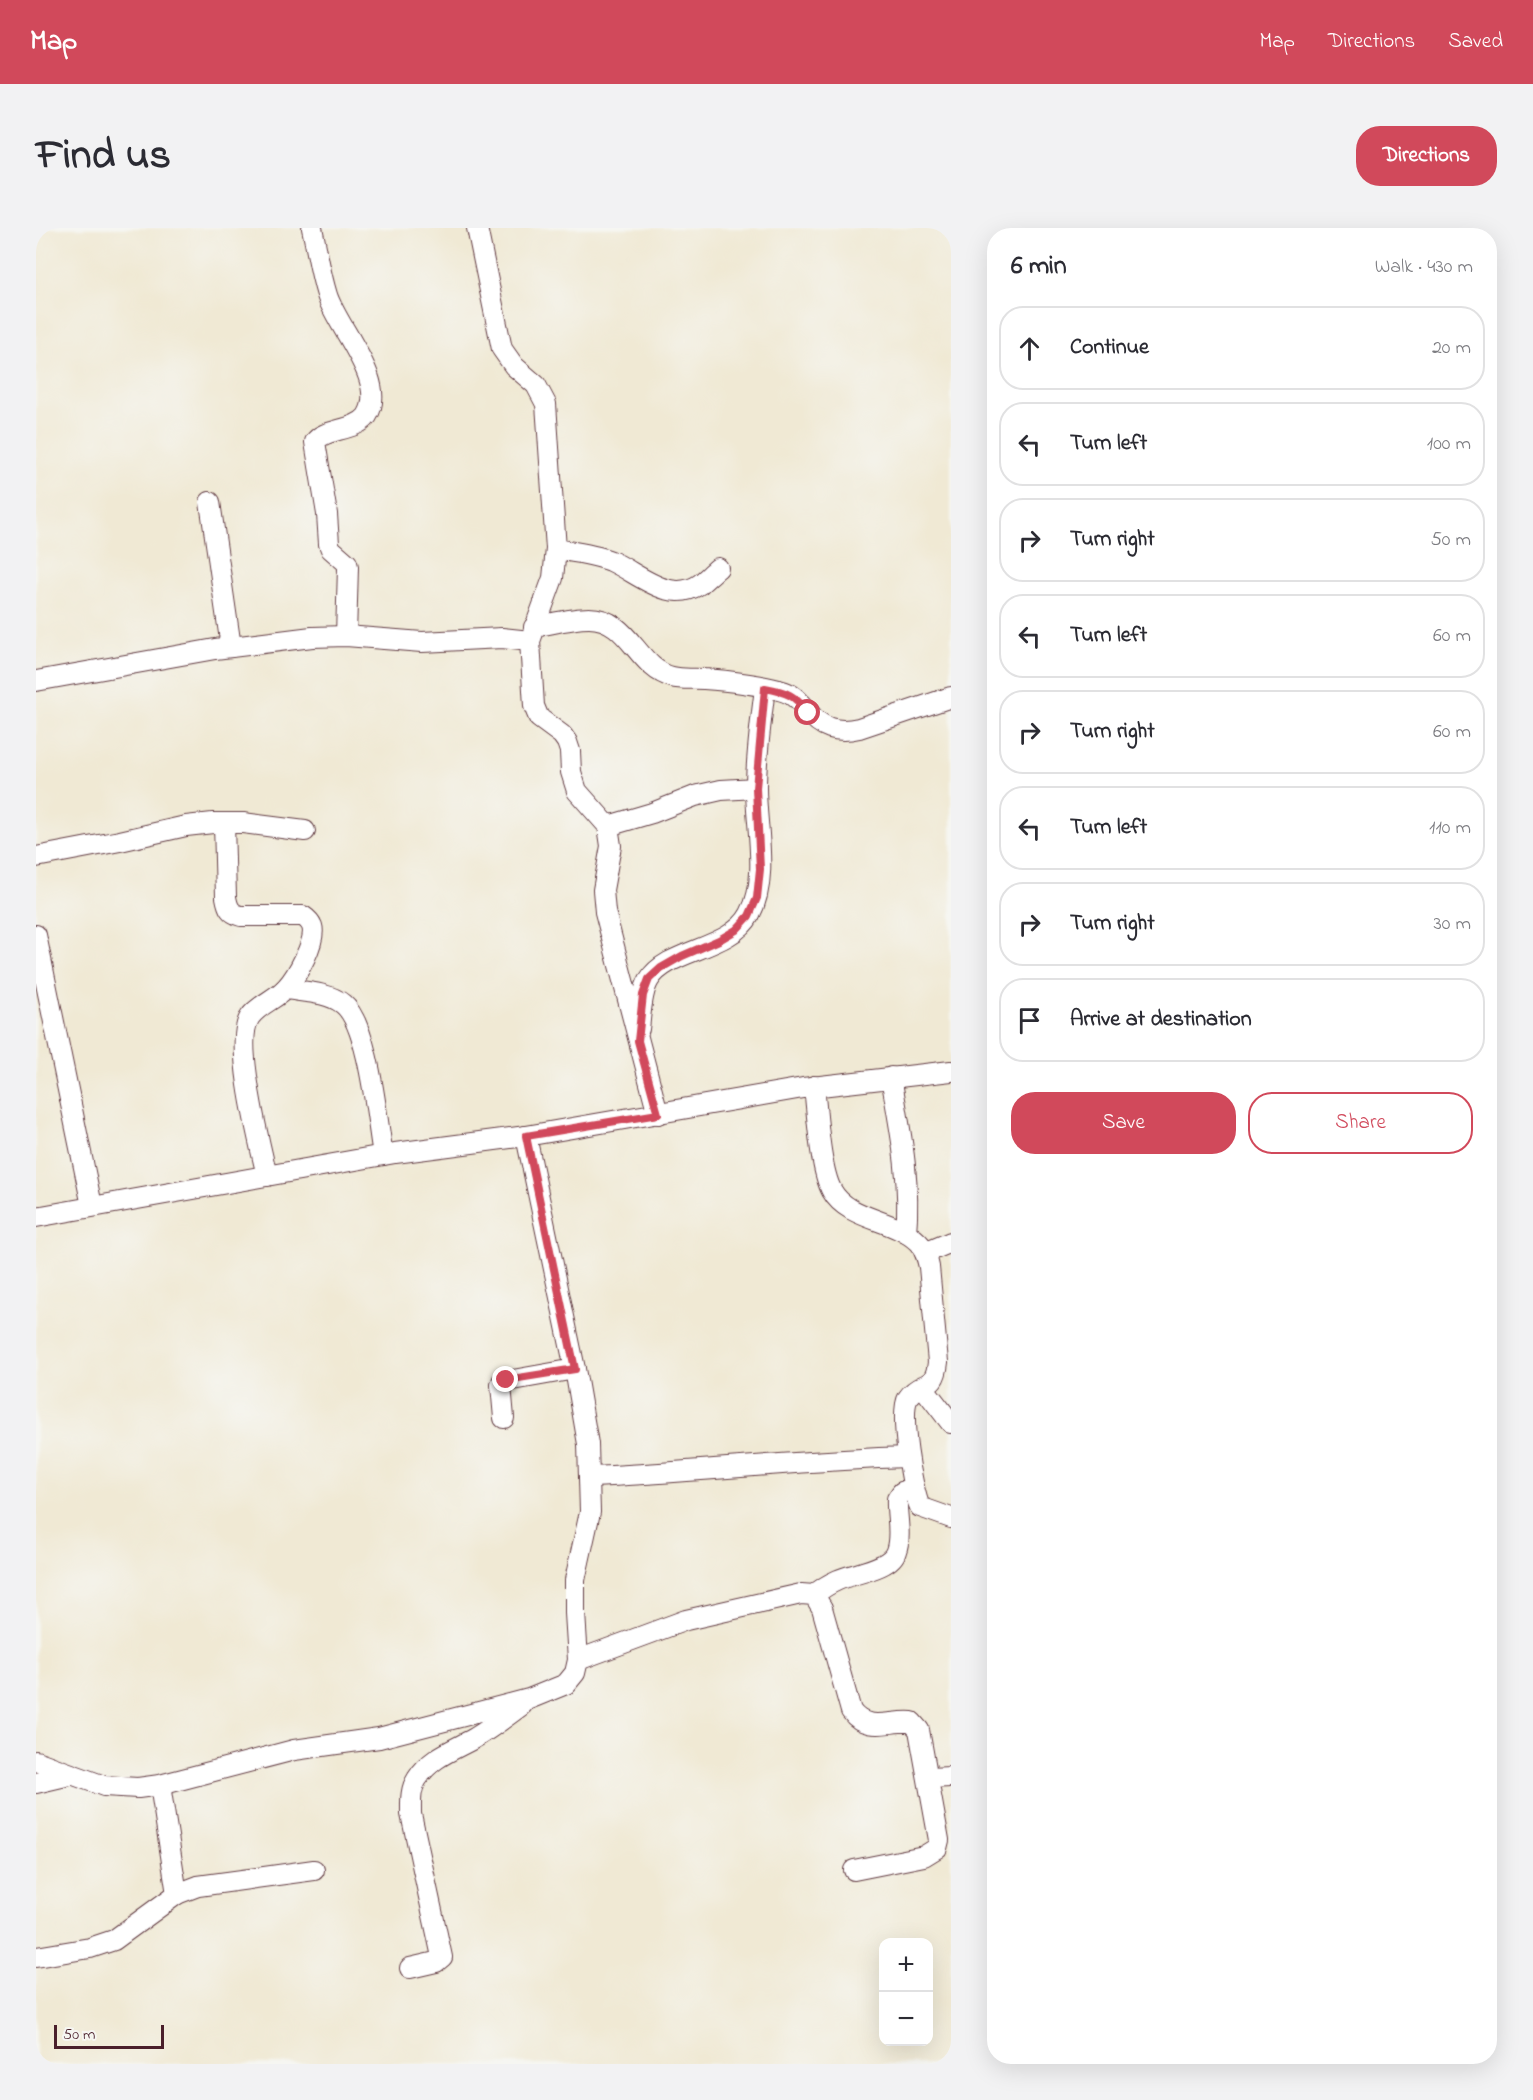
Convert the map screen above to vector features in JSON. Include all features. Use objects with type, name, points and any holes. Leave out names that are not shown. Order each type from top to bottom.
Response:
[{"type":"street","points":[[312,228],[327,297],[357,351],[371,385],[373,397],[371,409],[365,419],[351,427],[320,436],[315,442],[327,514],[329,544],[348,567],[346,636]]},
{"type":"street","points":[[477,228],[502,349],[514,366],[536,385],[546,404],[556,549],[553,578],[532,634],[534,706],[539,718],[562,735],[567,742],[571,772],[577,791],[608,826],[611,846],[603,890],[604,912],[658,1114]]},
{"type":"street","points":[[210,502],[231,647]]},
{"type":"street","points":[[556,549],[607,560],[664,589],[682,591],[699,585],[717,568]]},
{"type":"street","points":[[36,681],[231,647],[312,637],[346,636],[422,642],[502,638],[532,634],[588,618],[604,620],[618,628],[658,672],[670,677],[722,680],[791,694],[819,723],[831,730],[845,731],[859,728],[951,697]]},
{"type":"street","points":[[638,1041],[643,995],[649,979],[661,968],[675,960],[736,930],[749,916],[757,898],[760,869],[756,788],[765,688]]},
{"type":"street","points":[[608,826],[652,813],[695,796],[721,790],[756,788]]},
{"type":"street","points":[[224,823],[226,897],[228,907],[233,913],[303,916],[312,927],[312,937],[295,977],[285,989],[250,1017],[244,1032],[244,1051],[250,1094],[267,1176]]},
{"type":"street","points":[[36,857],[186,826],[224,823],[305,831]]},
{"type":"street","points":[[36,935],[92,1206]]},
{"type":"street","points":[[285,989],[325,996],[343,1004],[357,1021],[365,1044],[383,1155]]},
{"type":"street","points":[[36,1217],[383,1155],[526,1136],[814,1086],[951,1071]]},
{"type":"street","points":[[891,1077],[904,1155],[907,1196],[906,1233]]},
{"type":"street","points":[[814,1086],[825,1171],[831,1190],[838,1200],[848,1207],[906,1233],[919,1243],[925,1253],[929,1267],[938,1362],[937,1373],[932,1382],[913,1392],[904,1411],[914,1488],[920,1507],[951,1518]]},
{"type":"street","points":[[36,1761],[104,1786],[138,1788],[160,1785],[283,1752],[379,1738],[529,1699],[566,1684],[575,1673],[578,1660],[575,1580],[590,1512],[588,1444],[575,1369],[526,1136]]},
{"type":"street","points":[[925,1253],[951,1242]]},
{"type":"street","points":[[504,1419],[502,1382],[575,1369]]},
{"type":"street","points":[[923,1387],[951,1423]]},
{"type":"street","points":[[590,1477],[832,1459],[909,1457]]},
{"type":"street","points":[[578,1660],[686,1620],[801,1594],[814,1595],[823,1587],[840,1579],[879,1566],[892,1559],[896,1551],[897,1499],[902,1492],[914,1488]]},
{"type":"street","points":[[814,1595],[822,1608],[851,1712],[857,1720],[865,1724],[912,1722],[919,1730],[939,1839],[937,1848],[942,1852]]},
{"type":"street","points":[[410,1968],[436,1962],[442,1957],[411,1814],[411,1794],[416,1780],[426,1767],[441,1755],[497,1724],[529,1699]]},
{"type":"street","points":[[36,1783],[70,1774]]},
{"type":"street","points":[[929,1778],[951,1777]]},
{"type":"street","points":[[160,1785],[177,1894]]},
{"type":"street","points":[[854,1870],[942,1852]]},
{"type":"street","points":[[36,1957],[90,1948],[114,1940],[177,1894],[198,1886],[314,1870]]},
{"type":"route","points":[[506,1380],[575,1369],[526,1136],[658,1114],[638,1041],[643,995],[649,979],[661,968],[736,930],[749,916],[757,898],[760,869],[756,788],[765,688],[791,694],[800,701],[808,713]]}]
